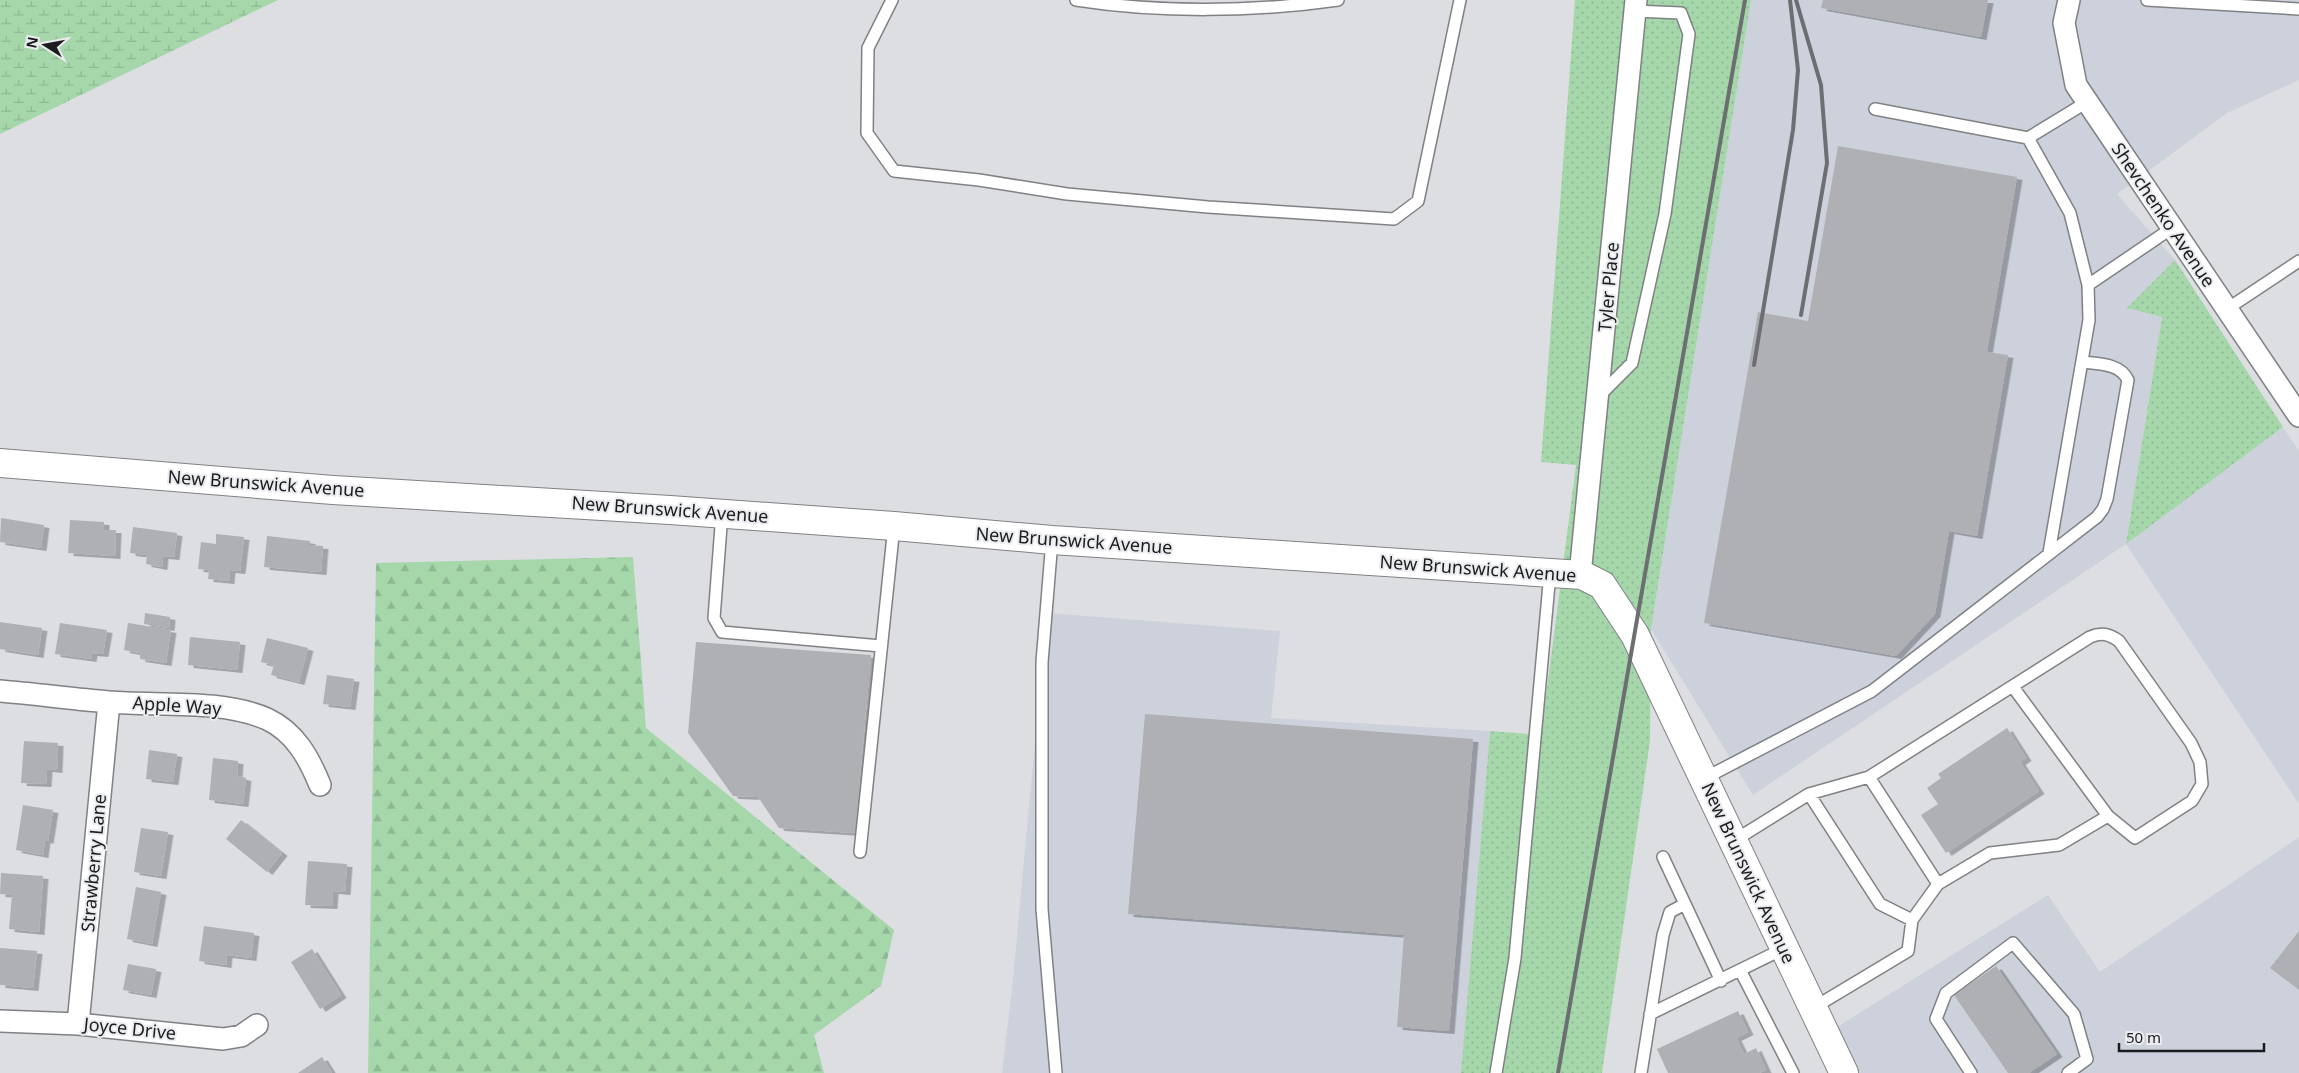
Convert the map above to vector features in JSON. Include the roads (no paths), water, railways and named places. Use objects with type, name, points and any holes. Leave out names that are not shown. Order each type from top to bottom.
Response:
[{"type":"street","name":"Shevchenko Avenue","points":[[2069,0],[2064,23],[2076,85],[2299,416]]},
{"type":"street","name":"Tyler Place","points":[[1580,575],[1599,396],[1635,6]]},
{"type":"street","name":"New Brunswick Avenue","points":[[0,463],[333,490],[722,513],[1052,540],[1580,575],[1602,585],[1635,635],[1705,778],[1732,842],[1842,1072]]},
{"type":"street","name":"Apple Way","points":[[0,691],[109,702],[237,710],[267,720],[293,737],[310,760],[320,785]]},
{"type":"street","name":"Strawberry Lane","points":[[78,1024],[109,702]]},
{"type":"street","name":"Joyce Drive","points":[[0,1021],[78,1024],[223,1038],[241,1036],[257,1025]]},
{"type":"lane","points":[[892,0],[868,48],[867,133],[894,171],[979,180],[1067,194],[1208,207],[1394,219],[1418,201],[1460,0]]},
{"type":"lane","points":[[1076,0],[1177,8],[1289,7],[1338,0]]},
{"type":"lane","points":[[2147,0],[2299,9]]},
{"type":"lane","points":[[1599,396],[1632,363],[1665,214],[1689,34],[1681,13],[1635,6]]},
{"type":"lane","points":[[1875,109],[2028,138],[2087,102]]},
{"type":"lane","points":[[2028,138],[2070,213],[2088,285],[2089,320],[2049,552]]},
{"type":"lane","points":[[2088,285],[2172,228]]},
{"type":"lane","points":[[2227,309],[2299,261]]},
{"type":"lane","points":[[1705,778],[1872,691],[2049,552],[2097,517],[2107,499],[2128,390],[2128,380],[2125,373],[2116,368],[2082,362]]},
{"type":"lane","points":[[722,513],[714,618],[722,632],[881,646]]},
{"type":"lane","points":[[860,852],[894,526]]},
{"type":"lane","points":[[1052,540],[1042,662],[1042,909],[1056,1073]]},
{"type":"lane","points":[[1496,1073],[1515,958],[1550,572]]},
{"type":"lane","points":[[1732,842],[1809,794],[1869,777],[2099,633],[2110,635],[2119,641],[2191,743],[2200,762],[2202,784],[2192,801],[2135,838],[2108,816],[2013,687]]},
{"type":"lane","points":[[1869,777],[1938,884]]},
{"type":"lane","points":[[1809,794],[1880,904],[1912,920]]},
{"type":"lane","points":[[1812,1008],[1908,951],[1912,920],[1938,884],[1990,853],[2059,845],[2108,816]]},
{"type":"lane","points":[[1663,858],[1721,981]]},
{"type":"lane","points":[[1640,1073],[1663,935],[1670,912],[1685,904]]},
{"type":"lane","points":[[1971,1073],[1936,1019],[1946,993],[2013,943],[2074,1014],[2087,1059],[2068,1073]]},
{"type":"lane","points":[[1650,1014],[1784,949]]},
{"type":"lane","points":[[1740,970],[1793,1073]]},
{"type":"railway","points":[[1558,1073],[1745,0]]},
{"type":"railway","points":[[1754,365],[1793,130],[1798,70],[1790,0]]},
{"type":"railway","points":[[1796,0],[1821,85],[1827,163],[1801,315]]}]
